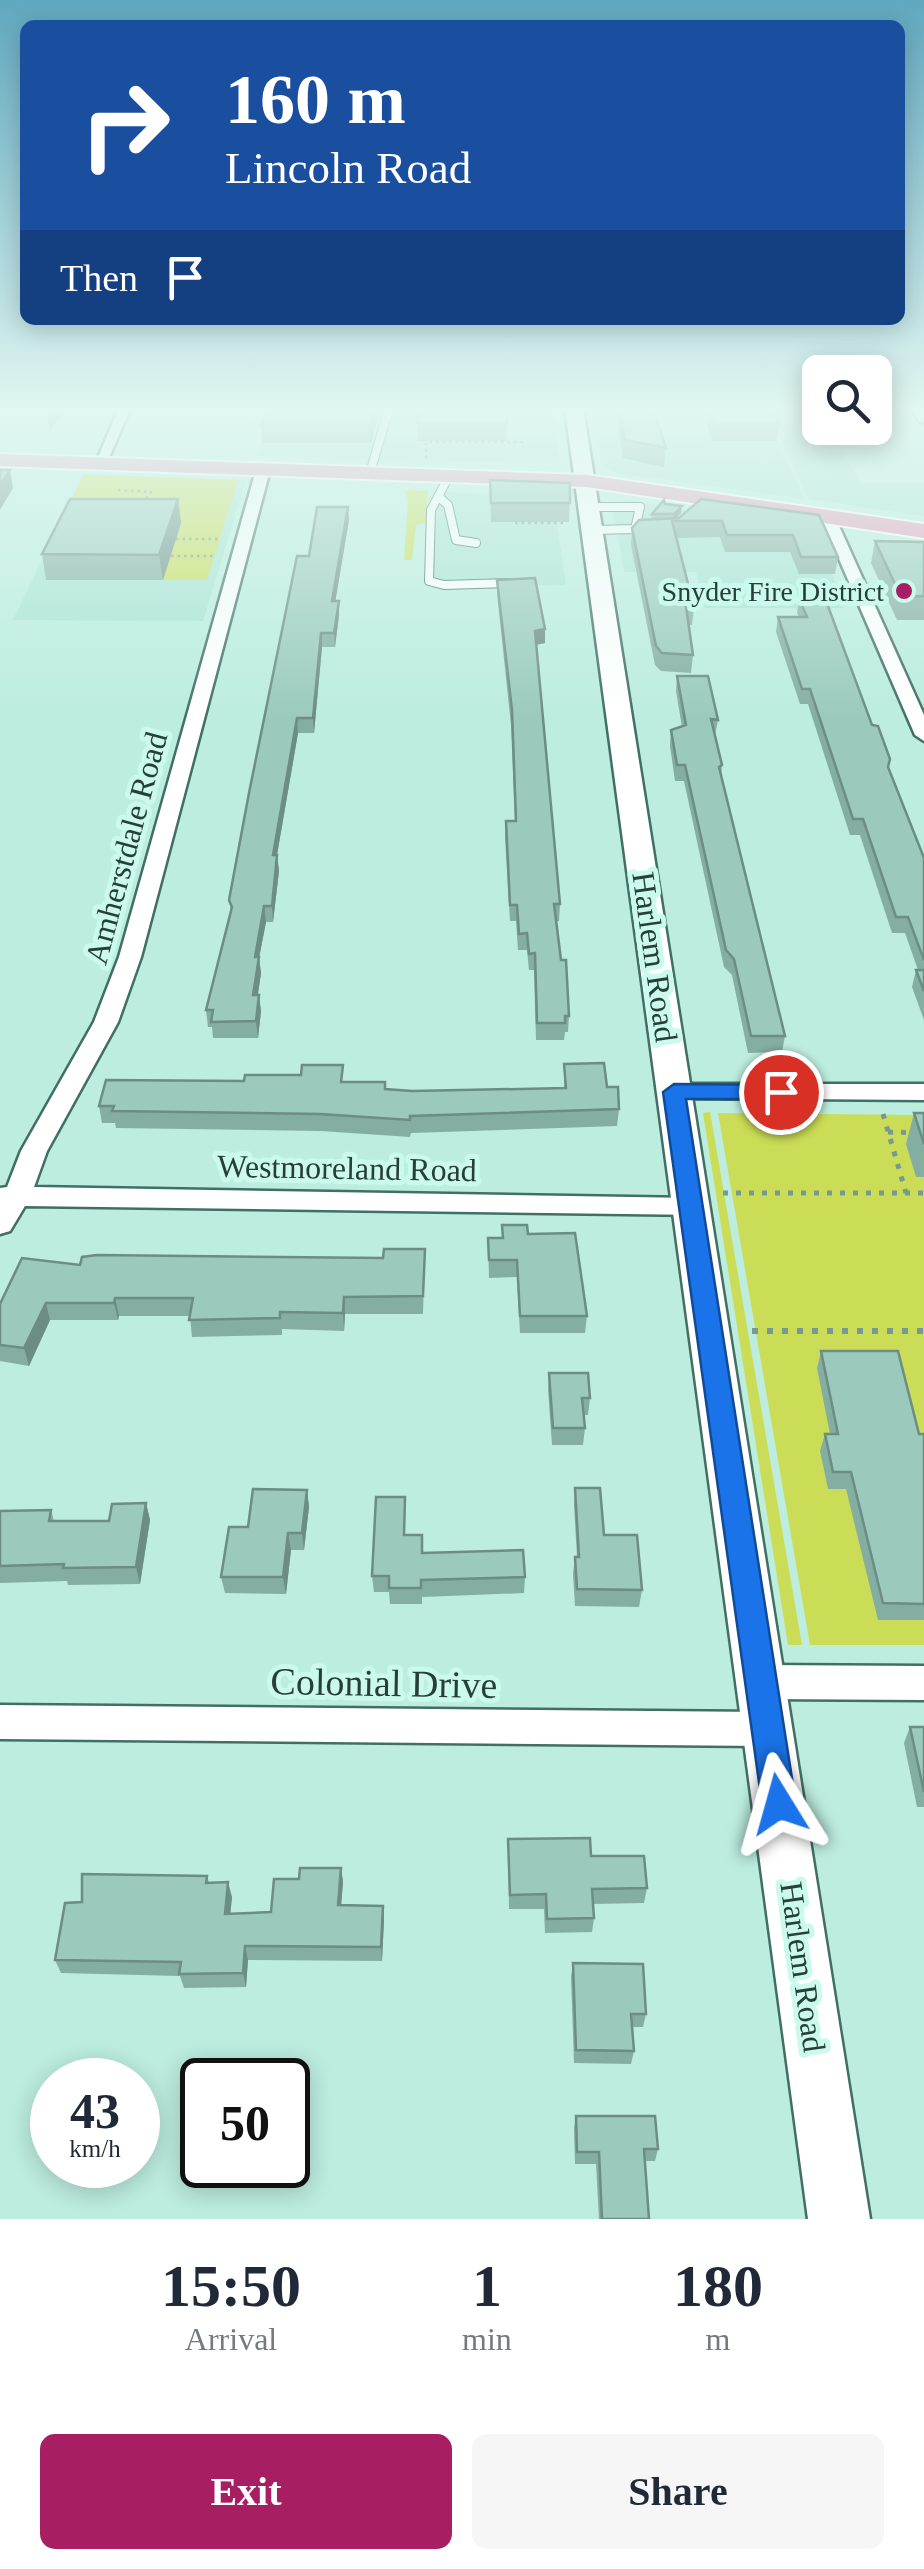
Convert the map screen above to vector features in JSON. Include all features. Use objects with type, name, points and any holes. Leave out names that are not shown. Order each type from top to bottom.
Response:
[{"type":"main road","name":"Harlem Road","points":[[581,512],[674,1092],[704,1200],[761,1682],[840,2219]]},
{"type":"main road","points":[[770,512],[924,532]]},
{"type":"street","name":"Amherstdale Road","points":[[0,1224],[8,1196],[106,1022],[130,957],[252,512]]},
{"type":"street","points":[[828,517],[924,735]]},
{"type":"street","points":[[674,1092],[924,1092]]},
{"type":"street","name":"Westmoreland Road","points":[[8,1196],[704,1200]]},
{"type":"street","points":[[761,1682],[924,1683]]},
{"type":"street","name":"Colonial Drive","points":[[0,1722],[768,1729]]},
{"type":"lane","points":[[430,512],[428,581],[444,586],[526,583]]},
{"type":"lane","points":[[449,512],[456,540],[476,543]]},
{"type":"lane","points":[[581,512],[586,512]]},
{"type":"lane","points":[[581,512],[636,529],[649,529]]},
{"type":"lane","points":[[636,529],[639,512]]},
{"type":"path","points":[[550,518],[581,512]]},
{"type":"path","points":[[515,523],[581,512]]},
{"type":"path","points":[[176,538],[220,538]]},
{"type":"path","points":[[170,556],[214,556]]},
{"type":"path","points":[[882,1112],[906,1193]]},
{"type":"path","points":[[888,1132],[924,1132]]},
{"type":"path","points":[[908,1132],[911,1144]]},
{"type":"path","points":[[704,1200],[924,1193]]},
{"type":"path","points":[[752,1332],[924,1331]]},
{"type":"shaded area","points":[[65,512],[236,512],[203,621],[13,620]]},
{"type":"shaded area","points":[[432,512],[555,512],[566,585],[430,586]]},
{"type":"shaded area","points":[[613,512],[697,512],[817,531],[844,608],[705,608],[696,572],[624,572]]},
{"type":"shaded area","points":[[894,512],[924,512],[924,516]]},
{"type":"green space","points":[[66,512],[228,512],[207,580],[163,580],[180,523],[61,523]]},
{"type":"green space","points":[[407,512],[426,512],[425,523],[416,525],[412,560],[404,560]]},
{"type":"green space","points":[[710,1112],[802,1645],[788,1645],[703,1113]]},
{"type":"green space","points":[[718,1113],[924,1115],[916,1177],[924,1177],[924,1645],[810,1645]]},
{"type":"building","points":[[64,512],[174,512],[159,555],[42,554]]},
{"type":"building","points":[[316,512],[347,512],[332,601],[339,601],[334,633],[321,633],[313,718],[297,718],[273,855],[277,855],[272,906],[264,906],[255,957],[259,957],[253,995],[259,995],[256,1021],[211,1022],[213,1010],[206,1010],[232,907],[229,900],[297,556],[309,556]]},
{"type":"building","points":[[686,512],[819,515],[838,557],[801,557],[793,535],[727,535],[722,521],[672,521],[694,607],[686,607],[693,655],[662,653],[656,646],[632,528],[639,520],[679,518]]},
{"type":"building","points":[[875,541],[924,542],[924,596],[901,597]]},
{"type":"building","points":[[535,578],[545,629],[535,631],[560,904],[554,904],[561,960],[566,960],[569,1016],[565,1016],[565,1023],[537,1023],[535,953],[529,954],[527,933],[519,934],[517,905],[510,905],[506,821],[516,821],[512,710],[497,580]]},
{"type":"building","points":[[825,598],[872,725],[878,726],[890,759],[888,767],[924,858],[924,960],[908,917],[896,917],[863,819],[853,819],[810,689],[802,689],[778,617],[807,617],[799,599]]},
{"type":"building","points":[[677,676],[708,676],[718,720],[711,719],[722,765],[719,767],[785,1036],[751,1036],[734,959],[726,950],[685,765],[677,765],[671,730],[686,725]]},
{"type":"building","points":[[916,970],[924,970],[924,991]]},
{"type":"building","points":[[604,1063],[607,1087],[618,1087],[619,1109],[410,1116],[410,1120],[320,1114],[112,1111],[114,1106],[99,1106],[106,1080],[244,1081],[245,1075],[301,1075],[302,1065],[343,1065],[341,1082],[385,1082],[385,1089],[566,1088],[564,1064]]},
{"type":"building","points":[[914,1113],[924,1113],[924,1144]]},
{"type":"building","points":[[502,1225],[527,1225],[528,1234],[575,1233],[587,1316],[520,1316],[517,1260],[489,1260],[488,1238],[503,1238]]},
{"type":"building","points":[[384,1249],[425,1249],[423,1296],[344,1297],[343,1313],[280,1312],[280,1318],[189,1320],[193,1298],[46,1303],[24,1348],[0,1345],[0,1304],[22,1258],[80,1265],[82,1257],[97,1255],[383,1258]]},
{"type":"building","points":[[821,1351],[898,1351],[919,1434],[924,1434],[924,1604],[883,1603],[851,1472],[833,1472],[825,1434],[838,1434]]},
{"type":"building","points":[[549,1373],[588,1373],[590,1398],[582,1398],[585,1428],[553,1428]]},
{"type":"building","points":[[575,1488],[600,1488],[604,1535],[637,1535],[642,1590],[577,1589]]},
{"type":"building","points":[[253,1489],[307,1490],[302,1533],[288,1533],[283,1577],[221,1577],[229,1527],[248,1527]]},
{"type":"building","points":[[376,1497],[405,1497],[404,1535],[422,1535],[422,1553],[523,1550],[525,1577],[421,1580],[421,1588],[389,1588],[389,1576],[372,1576]]},
{"type":"building","points":[[146,1503],[136,1567],[0,1566],[0,1511],[51,1510],[49,1521],[109,1521],[112,1504]]},
{"type":"building","points":[[910,1727],[924,1727],[924,1792]]},
{"type":"building","points":[[590,1838],[591,1856],[644,1856],[647,1888],[592,1889],[594,1918],[547,1919],[546,1894],[510,1895],[508,1839]]},
{"type":"building","points":[[300,1868],[341,1868],[338,1905],[383,1906],[381,1947],[245,1946],[243,1973],[179,1974],[181,1962],[55,1960],[65,1903],[82,1902],[82,1874],[207,1876],[206,1883],[228,1882],[225,1914],[271,1912],[274,1879],[299,1879]]},
{"type":"building","points":[[573,1963],[643,1964],[646,2014],[631,2014],[634,2051],[576,2050]]},
{"type":"building","points":[[576,2116],[655,2116],[658,2149],[644,2149],[649,2219],[602,2219],[599,2152],[577,2152]]},
{"type":"place","name":"Snyder Fire District","points":[[904,591]]},
{"type":"route","points":[[779,1804],[674,1092],[781,1092]]}]
